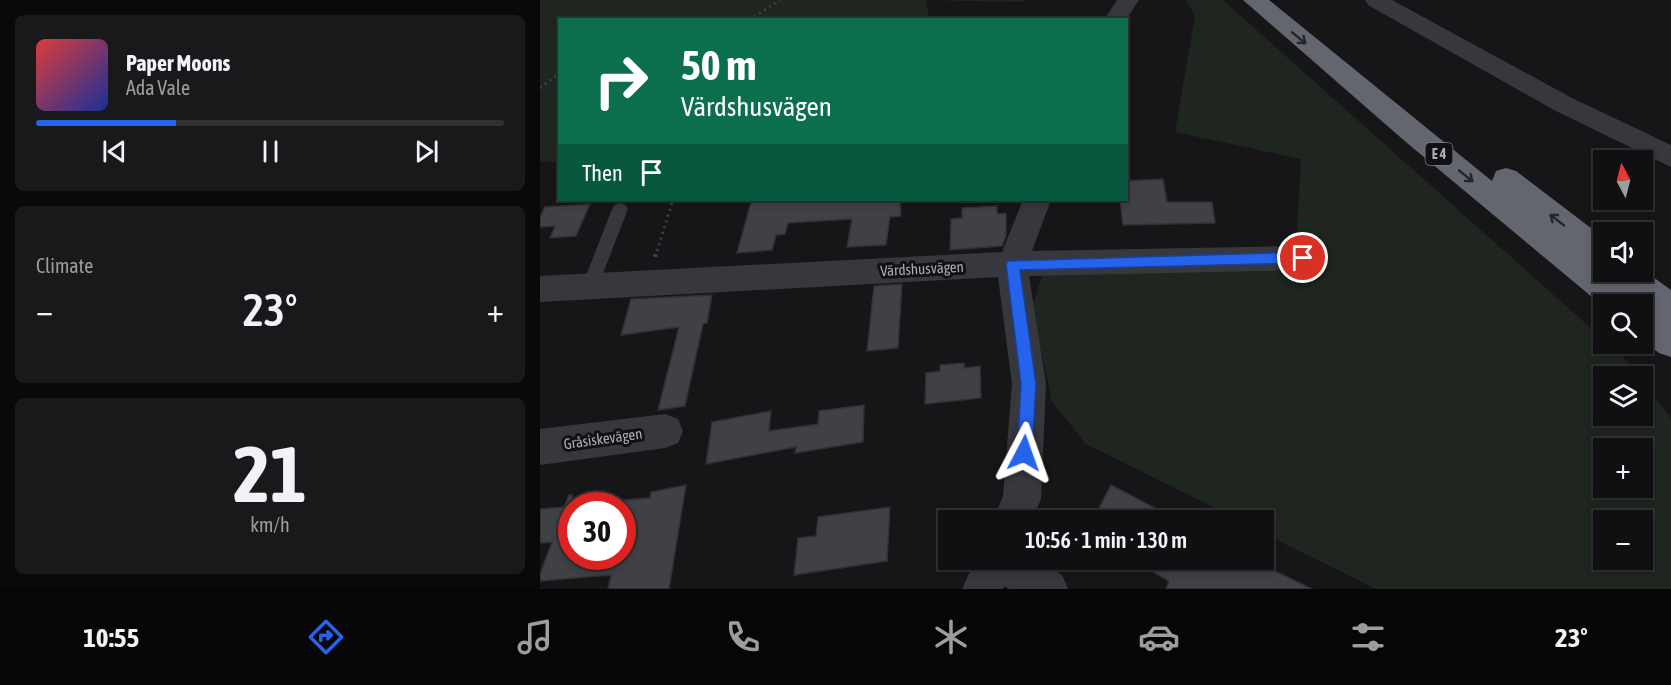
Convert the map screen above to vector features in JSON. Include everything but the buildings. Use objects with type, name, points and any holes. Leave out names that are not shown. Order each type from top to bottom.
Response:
[{"type":"highway","name":"E 4","points":[[1255,0],[1417,136],[1612,294]]},
{"type":"highway","name":"E 4","points":[[1283,0],[1593,247]]},
{"type":"highway","points":[[1636,282],[1671,309]]},
{"type":"highway","points":[[1653,328],[1671,342]]},
{"type":"street","points":[[1116,18],[1128,0]]},
{"type":"street","points":[[1376,0],[1563,104],[1671,157]]},
{"type":"street","points":[[1017,510],[1022,499],[1029,384],[1012,264],[1037,201]]},
{"type":"street","name":"Värdshusvägen","points":[[540,289],[1012,264],[1303,258]]},
{"type":"street","name":"Gråsiskevägen","points":[[540,447],[665,431]]},
{"type":"street","points":[[982,589],[992,570]]},
{"type":"street","points":[[1015,570],[1048,589]]},
{"type":"lane","points":[[590,286],[620,209]]},
{"type":"path","points":[[751,18],[780,0]]},
{"type":"path","points":[[540,88],[558,74]]},
{"type":"path","points":[[647,284],[673,201]]},
{"type":"shaded area","points":[[540,0],[926,0],[929,18],[558,18],[558,163],[540,161]]},
{"type":"shaded area","points":[[926,0],[1028,0],[1021,2]]},
{"type":"shaded area","points":[[1186,0],[1223,0],[1593,330],[1593,354],[1619,354],[1626,360],[1631,366],[1593,366],[1593,426],[1653,426],[1653,394],[1671,418],[1671,589],[1376,589],[1274,538],[1274,510],[1219,510],[1086,444],[1052,402],[1032,309],[1048,255],[1296,250],[1301,159],[1175,132],[1195,16]]},
{"type":"route","points":[[1024,453],[1029,384],[1012,264],[1303,258]]}]
